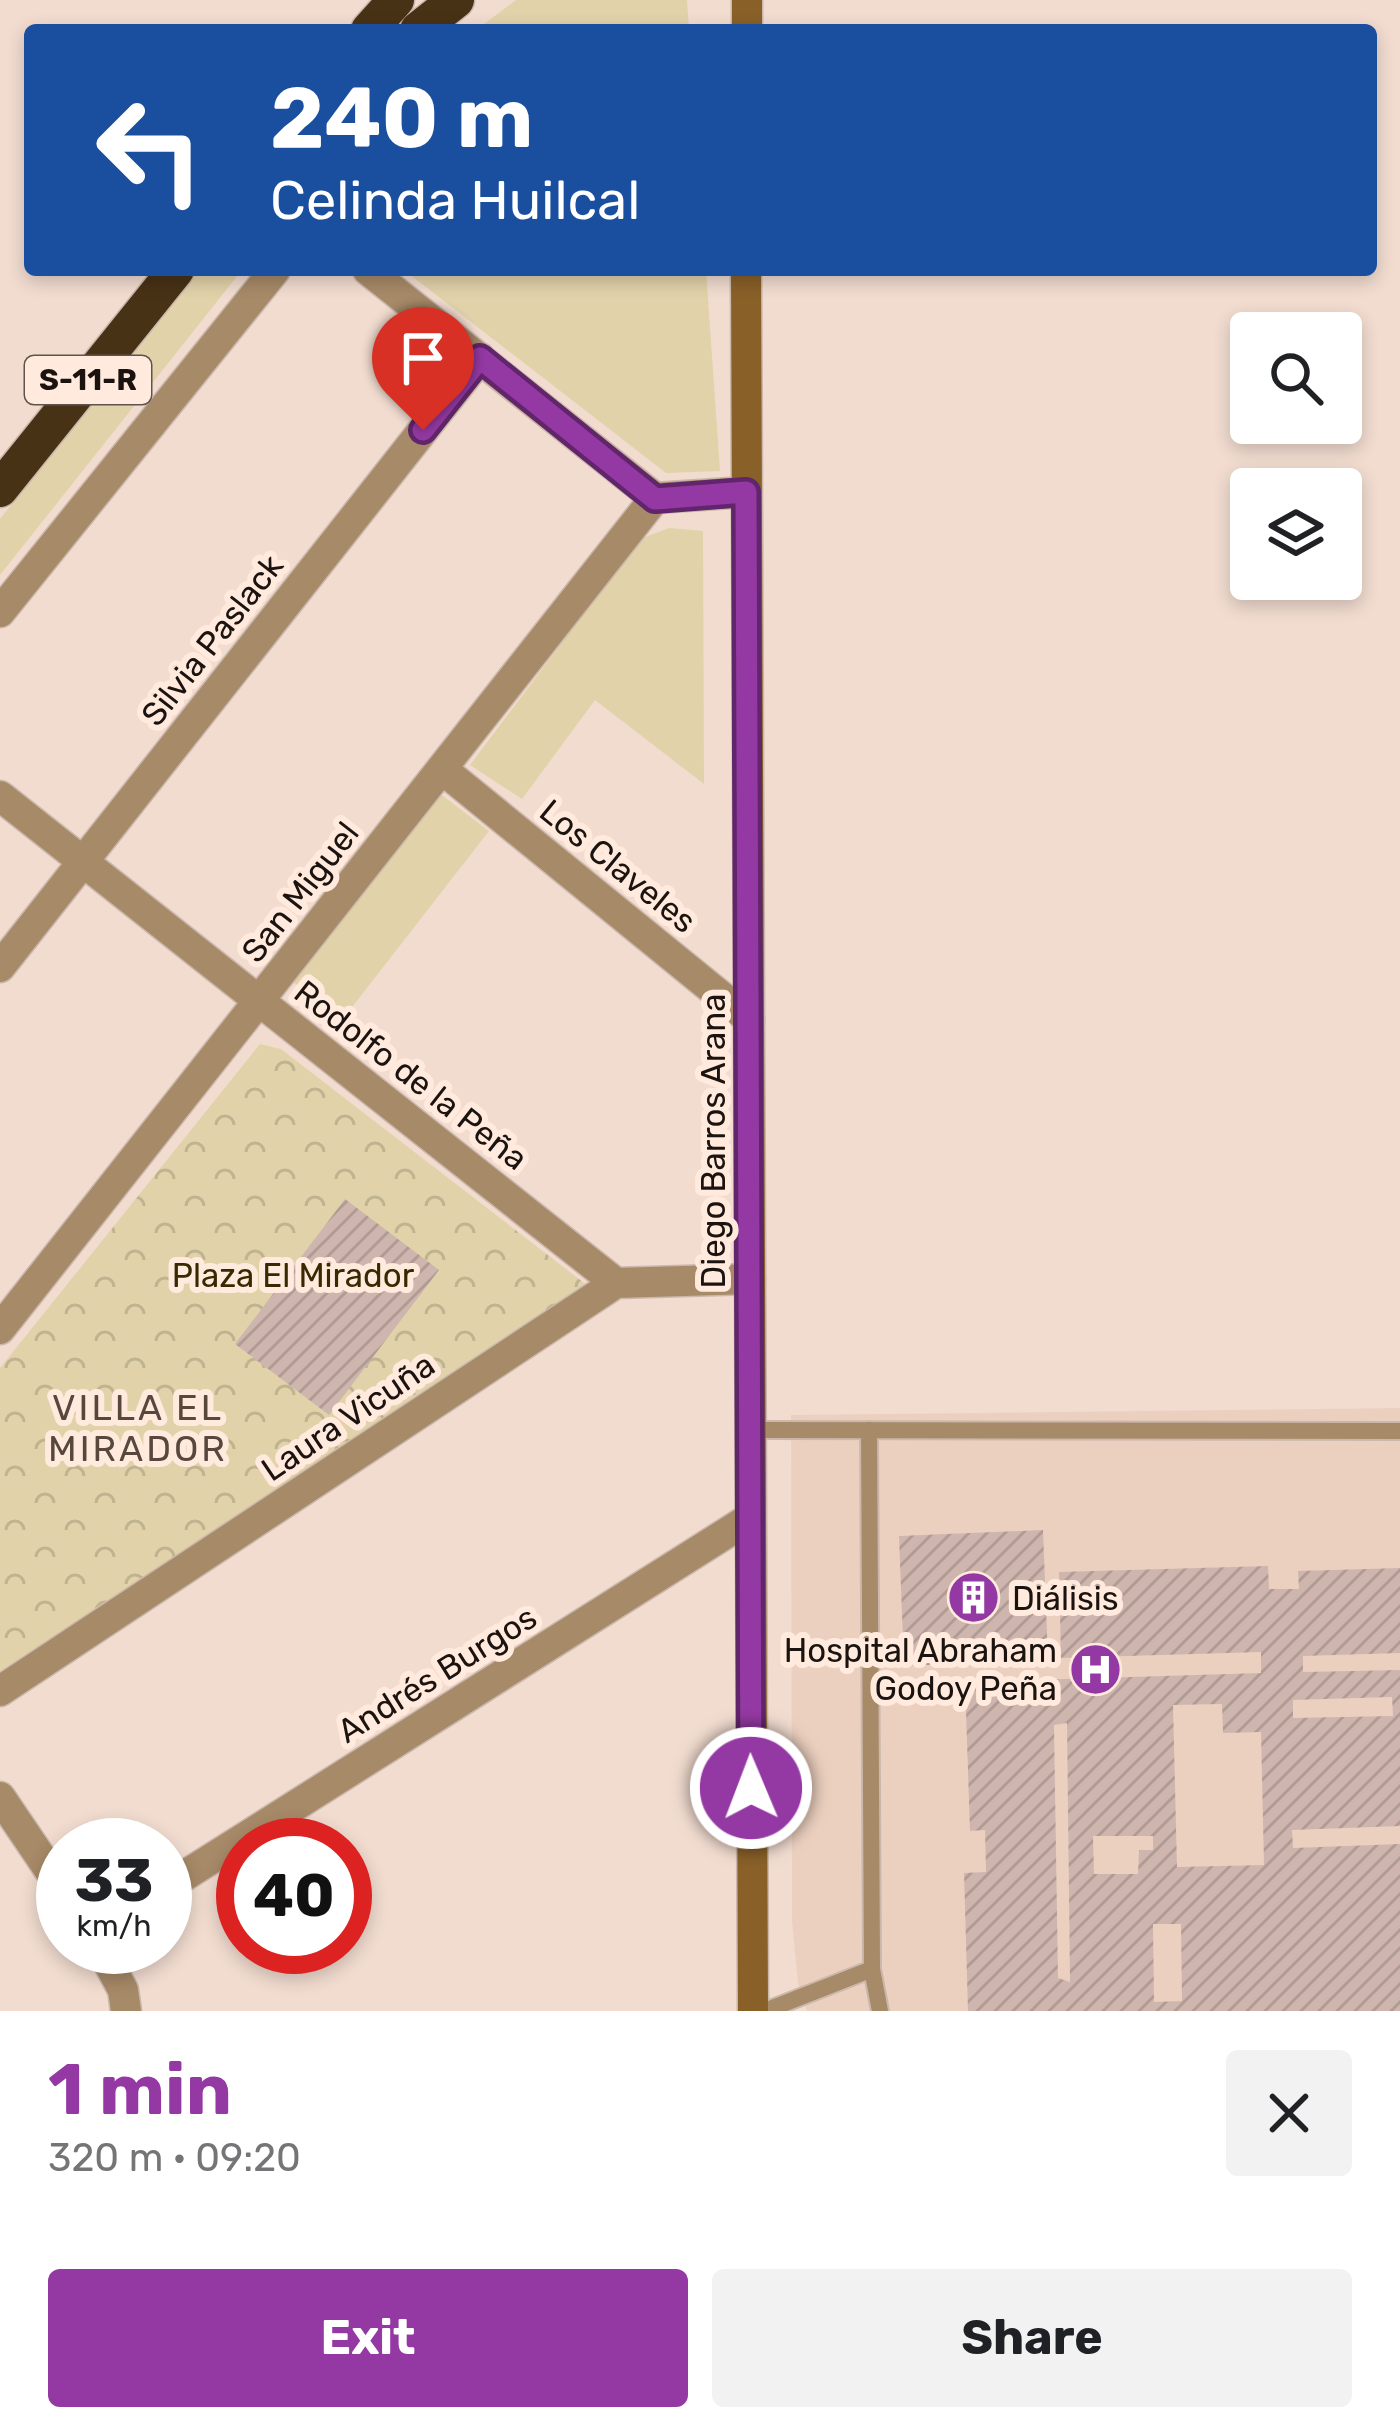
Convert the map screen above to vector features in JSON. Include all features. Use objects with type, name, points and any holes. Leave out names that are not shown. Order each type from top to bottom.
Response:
[{"type":"highway","points":[[373,24],[396,0]]},
{"type":"highway","points":[[426,24],[456,0]]},
{"type":"highway","name":"S-11-R","points":[[0,489],[171,276]]},
{"type":"street","points":[[0,612],[270,276]]},
{"type":"street","points":[[376,276],[655,499],[746,492]]},
{"type":"street","name":"Diego Barros Arana","points":[[746,276],[751,1430],[747,1520],[753,2011]]},
{"type":"street","name":"Silvia Paslack","points":[[0,967],[480,358]]},
{"type":"street","name":"San Miguel","points":[[0,1330],[655,499]]},
{"type":"street","name":"Los Claveles","points":[[442,769],[749,1019]]},
{"type":"street","name":"Rodolfo de la Peña","points":[[0,796],[616,1283]]},
{"type":"street","points":[[616,1283],[750,1279]]},
{"type":"street","name":"Laura Vicuña","points":[[0,1691],[616,1283]]},
{"type":"street","name":"Andrés Burgos","points":[[192,1871],[747,1520]]},
{"type":"street","points":[[0,1797],[36,1850]]},
{"type":"street","points":[[114,1974],[126,2011]]},
{"type":"lane","points":[[751,1430],[1400,1431]]},
{"type":"lane","points":[[869,1430],[872,1969],[880,2011]]},
{"type":"lane","points":[[765,2011],[872,1969]]},
{"type":"shaded area","name":"Hospital Abraham Godoy Peña","points":[[1400,1408],[1400,2011],[807,2011],[798,1983],[792,1922],[791,1415]]},
{"type":"green space","points":[[516,0],[687,0],[689,24],[484,24]]},
{"type":"green space","points":[[194,276],[237,276],[0,575],[0,519]]},
{"type":"green space","points":[[412,276],[706,276],[720,471],[666,473]]},
{"type":"green space","points":[[669,528],[703,531],[704,784],[595,700],[522,799],[470,765],[640,539]]},
{"type":"green space","points":[[439,793],[489,831],[342,1020],[293,982]]},
{"type":"green space","name":"Plaza El Mirador","points":[[260,1044],[281,1049],[588,1286],[0,1671],[0,1368]]},
{"type":"building","points":[[345,1199],[439,1270],[329,1415],[235,1344]]},
{"type":"building","name":"Diálisis","points":[[1043,1530],[1048,1660],[904,1666],[899,1536]]},
{"type":"building","points":[[1268,1566],[1269,1589],[1299,1589],[1298,1571],[1400,1568],[1400,1653],[1303,1656],[1303,1672],[1400,1670],[1400,1826],[1292,1830],[1293,1848],[1400,1844],[1400,2011],[968,2011],[964,1873],[986,1872],[985,1830],[970,1831],[965,1682],[1261,1673],[1261,1652],[1061,1658],[1059,1572]],"holes":[[[1392,1697],[1393,1716],[1293,1718],[1293,1700]],[[1222,1704],[1223,1733],[1261,1732],[1264,1865],[1177,1867],[1173,1705]],[[1067,1723],[1070,1982],[1058,1978],[1054,1725]],[[1093,1836],[1153,1836],[1153,1850],[1139,1850],[1138,1874],[1094,1874]],[[1153,1924],[1181,1924],[1182,2001],[1154,2002]]]},
{"type":"place","name":"Diálisis","points":[[973,1598]]},
{"type":"place","name":"Hospital Abraham Godoy Peña","points":[[1096,1669]]},
{"type":"district","name":"VILLA EL MIRADOR","points":[[138,1428]]},
{"type":"route","points":[[423,430],[480,358],[655,499],[746,492],[751,1788]]}]
